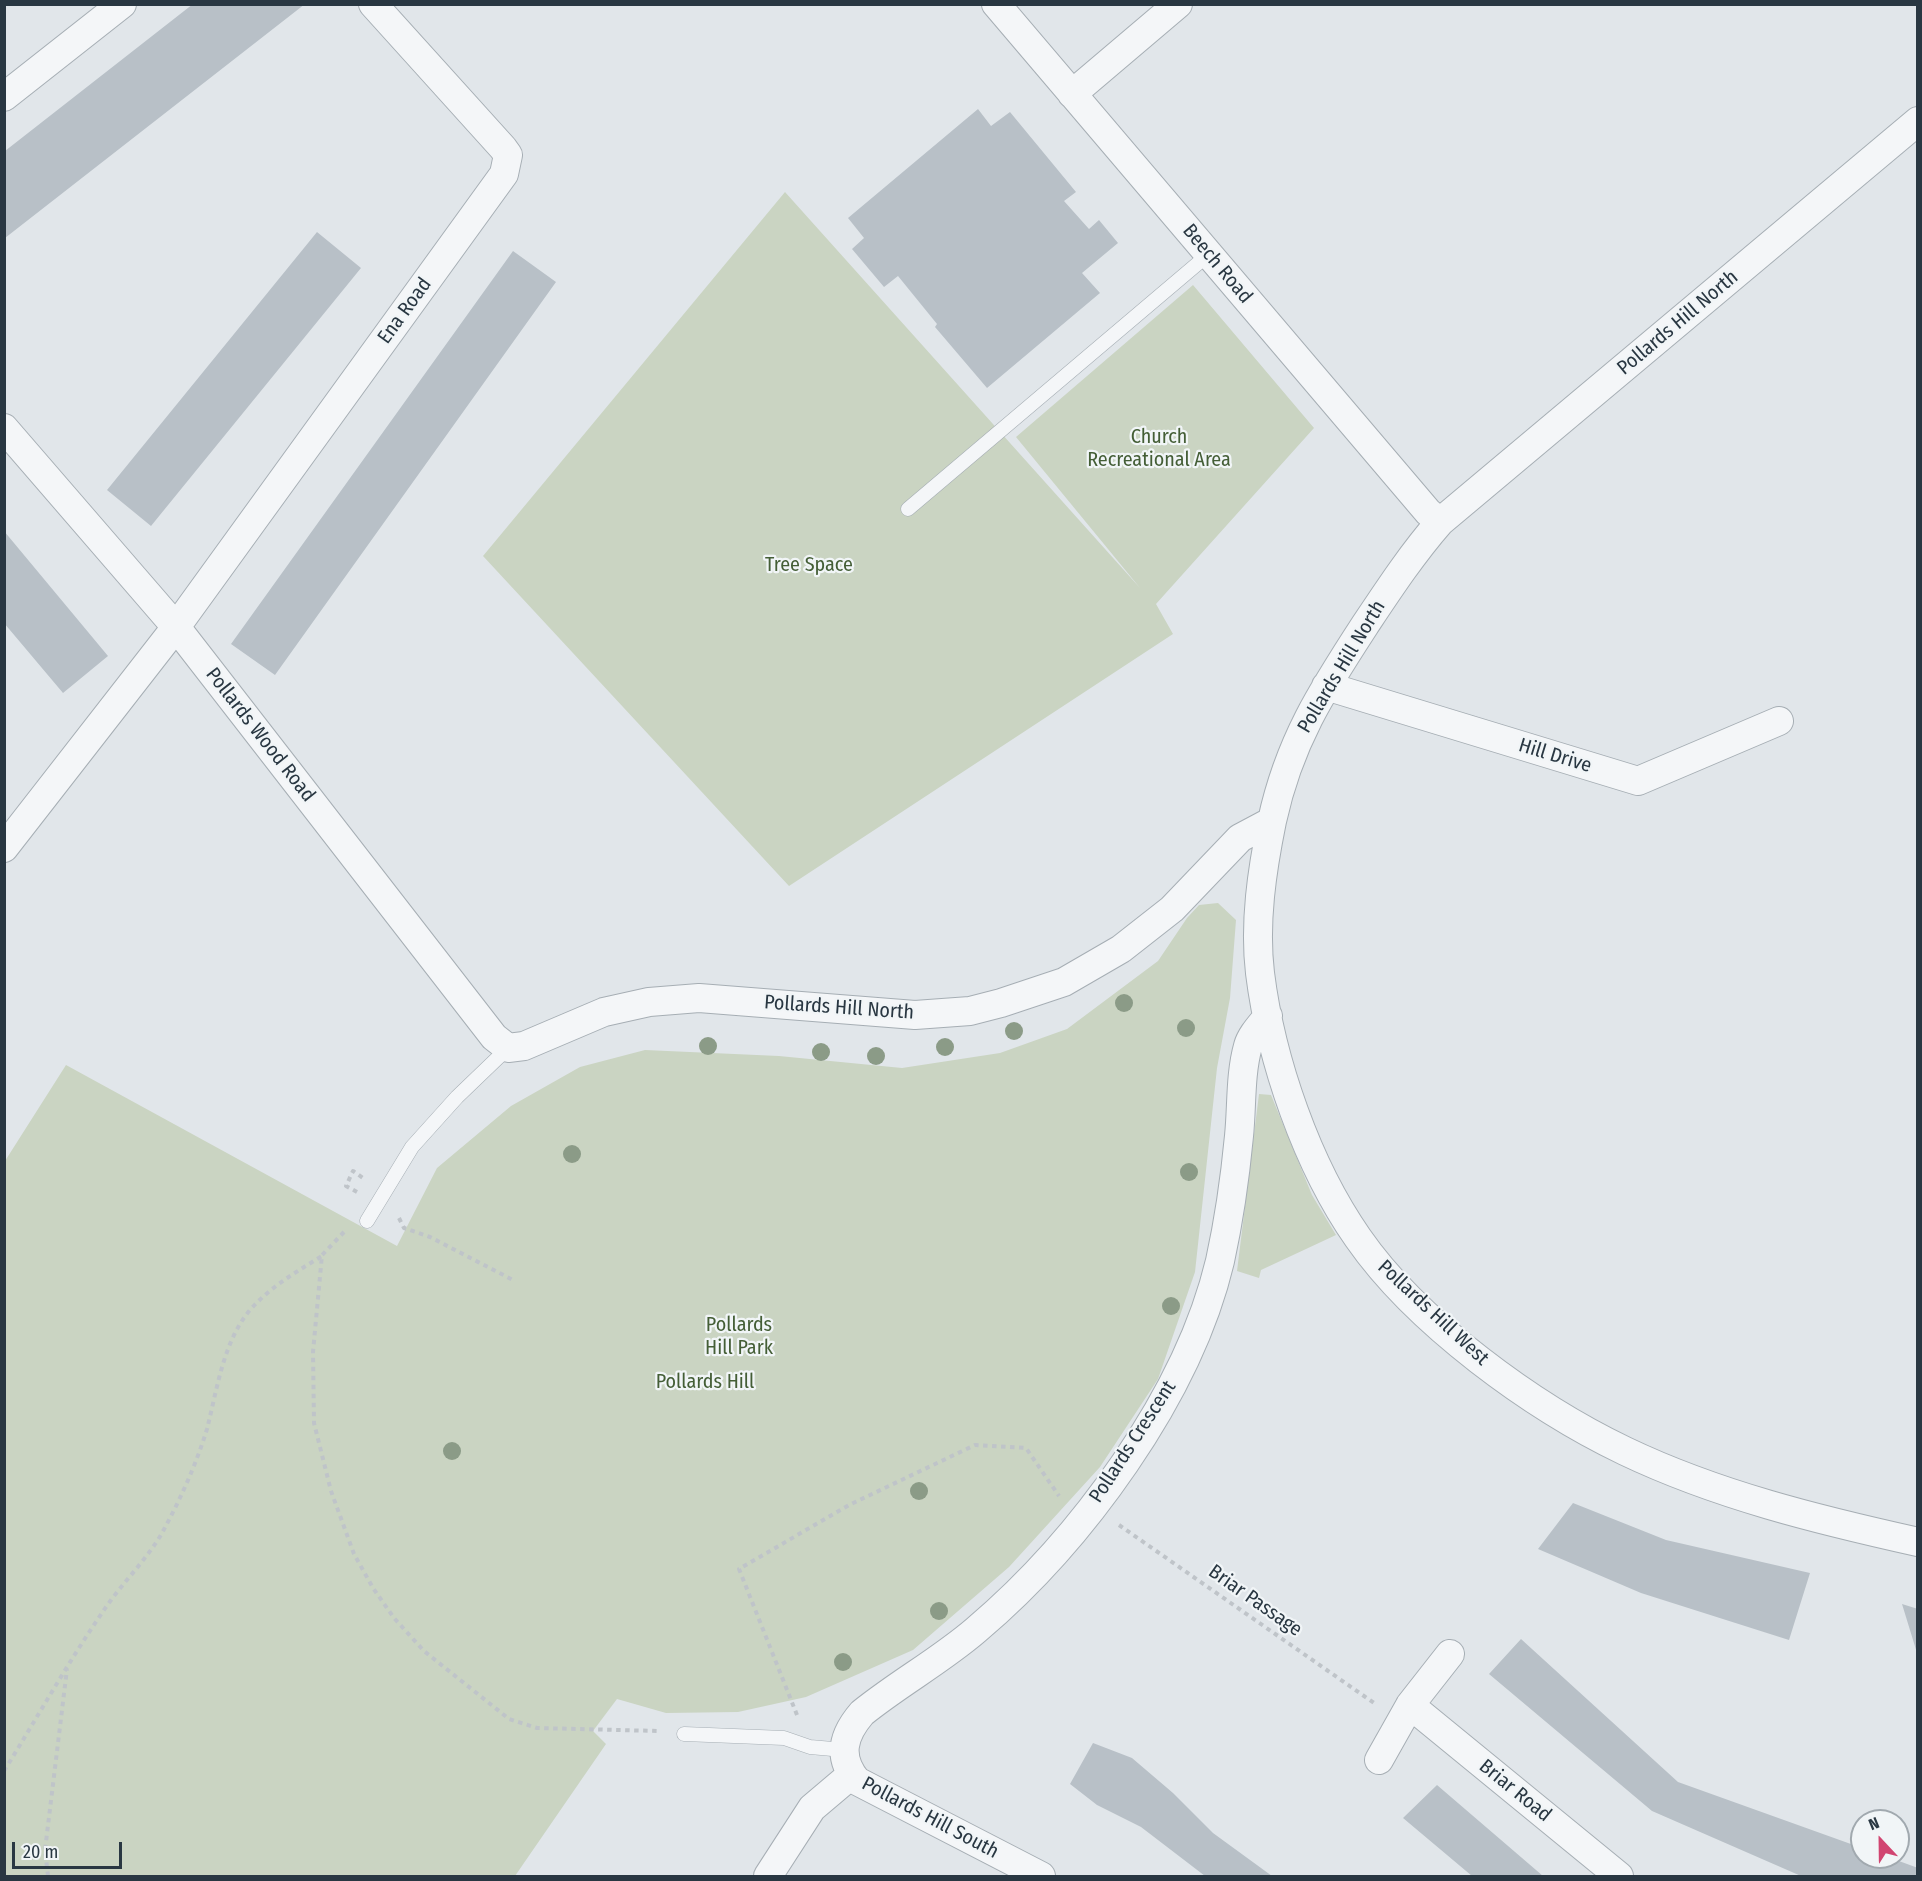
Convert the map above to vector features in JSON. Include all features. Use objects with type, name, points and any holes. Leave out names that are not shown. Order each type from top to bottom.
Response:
[{"type":"street","points":[[4,97],[122,4]]},
{"type":"street","name":"Ena Road","points":[[4,849],[176,627],[504,174],[508,155],[503,148],[373,4]]},
{"type":"street","name":"Beech Road","points":[[996,4],[1428,512],[1440,522]]},
{"type":"street","points":[[1072,94],[1178,4]]},
{"type":"street","name":"Pollards Hill North","points":[[508,1048],[524,1046],[604,1012],[649,1002],[709,999],[895,1015],[970,1011],[1065,982],[1121,949],[1172,909],[1240,838],[1272,821],[1289,758],[1326,686],[1413,552],[1440,522],[1917,122]]},
{"type":"street","name":"Pollards Wood Road","points":[[4,428],[176,627],[494,1037],[508,1048]]},
{"type":"street","name":"Hill Drive","points":[[1326,686],[1638,781],[1779,721]]},
{"type":"street","name":"Pollards Hill West","points":[[1272,821],[1261,891],[1259,939],[1260,972],[1268,1016],[1292,1103],[1317,1166],[1344,1218],[1371,1255],[1402,1289],[1493,1370],[1584,1430],[1676,1473],[1802,1514],[1917,1542]]},
{"type":"street","name":"Pollards Crescent","points":[[848,1762],[848,1733],[862,1713],[982,1625],[1040,1571],[1122,1467],[1172,1386],[1211,1292],[1232,1191],[1248,1044],[1268,1016]]},
{"type":"street","points":[[1379,1760],[1406,1714],[1450,1654]]},
{"type":"street","name":"Briar Road","points":[[1406,1714],[1619,1876]]},
{"type":"street","points":[[768,1876],[812,1808],[848,1762]]},
{"type":"street","name":"Pollards Hill South","points":[[848,1762],[857,1782],[1041,1876]]},
{"type":"lane","points":[[908,509],[1209,254]]},
{"type":"lane","name":"Pollards Hill North","points":[[367,1221],[412,1147],[435,1119],[508,1048]]},
{"type":"lane","points":[[684,1734],[784,1738],[848,1762]]},
{"type":"path","points":[[362,1194],[346,1186],[353,1171],[383,1192],[404,1228],[430,1237],[513,1280]]},
{"type":"path","points":[[4,1771],[117,1591],[155,1544],[179,1501],[206,1431],[224,1364],[239,1326],[249,1311],[280,1281],[322,1255],[342,1235],[347,1225]]},
{"type":"path","points":[[322,1255],[313,1352],[314,1423],[320,1456],[354,1554],[394,1618],[424,1651],[509,1719],[537,1728],[684,1734]]},
{"type":"path","points":[[810,1747],[739,1569],[849,1505],[975,1445],[1026,1448],[1065,1505],[1084,1517]]},
{"type":"path","name":"Briar Passage","points":[[1084,1517],[1406,1714]]},
{"type":"path","points":[[48,1876],[45,1850],[68,1667]]},
{"type":"green space","name":"Tree Space","points":[[785,192],[1140,588],[1016,437],[1193,285],[1314,428],[1156,604],[1173,634],[789,886],[483,556]]},
{"type":"green space","name":"Pollards Hill","points":[[1218,903],[1236,920],[1230,998],[1217,1068],[1195,1272],[1158,1379],[1100,1467],[1009,1567],[913,1650],[806,1697],[738,1712],[666,1713],[617,1699],[593,1731],[606,1744],[515,1876],[5,1876],[5,1161],[66,1065],[397,1246],[437,1168],[511,1106],[580,1067],[645,1050],[779,1056],[902,1068],[1000,1053],[1067,1029],[1158,961],[1187,918],[1199,905]]},
{"type":"green space","points":[[1259,1094],[1271,1095],[1312,1195],[1336,1235],[1261,1270],[1259,1278],[1237,1271]]},
{"type":"building","points":[[193,4],[305,4],[5,238],[5,151]]},
{"type":"building","points":[[978,109],[991,126],[1010,112],[1076,192],[1064,201],[1089,229],[1099,220],[1118,243],[1082,273],[1100,293],[987,388],[935,327],[937,324],[898,276],[884,287],[852,249],[864,238],[848,218]]},
{"type":"building","points":[[317,232],[361,268],[151,526],[107,490]]},
{"type":"building","points":[[513,251],[556,282],[275,675],[231,644]]},
{"type":"building","points":[[4,531],[108,656],[63,693],[4,623]]},
{"type":"building","points":[[1573,1503],[1666,1540],[1810,1573],[1789,1640],[1641,1593],[1538,1549]]},
{"type":"building","points":[[1902,1604],[1918,1609],[1918,1653],[1917,1653]]},
{"type":"building","points":[[1521,1639],[1678,1782],[1850,1844],[1850,1869],[1910,1869],[1910,1865],[1918,1868],[1918,1876],[1801,1876],[1652,1811],[1489,1674]]},
{"type":"building","points":[[1093,1743],[1132,1758],[1173,1793],[1213,1833],[1272,1876],[1205,1876],[1141,1827],[1097,1805],[1070,1784]]},
{"type":"building","points":[[1437,1785],[1543,1876],[1472,1876],[1403,1818]]},
{"type":"park label","name":"Church Recreational Area","points":[[1159,448]]},
{"type":"park label","name":"Pollards Hill Park","points":[[739,1336]]}]
